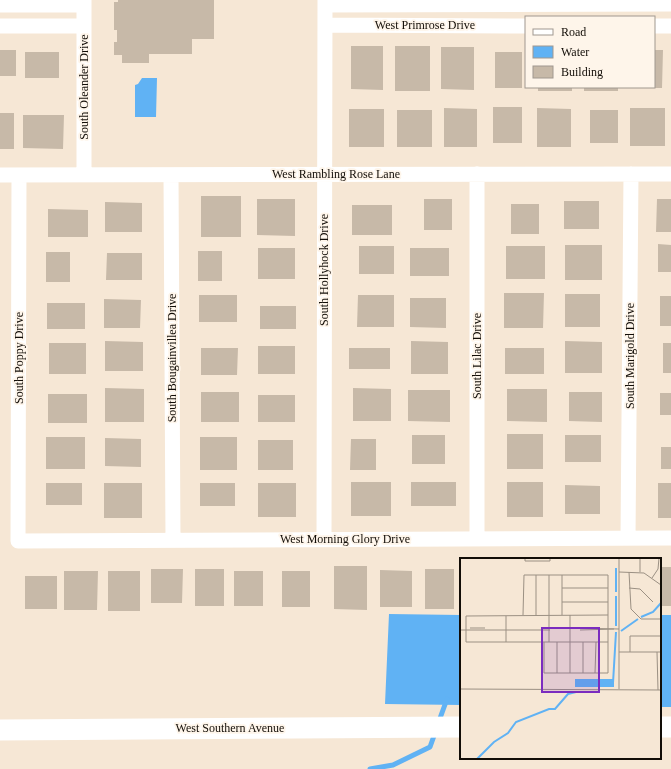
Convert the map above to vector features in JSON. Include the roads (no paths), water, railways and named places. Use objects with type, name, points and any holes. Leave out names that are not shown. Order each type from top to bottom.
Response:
[{"type":"main road","name":"West Southern Avenue","points":[[0,730],[460,728]]},
{"type":"street","points":[[0,5],[84,3]]},
{"type":"street","name":"South Oleander Drive","points":[[84,3],[84,175]]},
{"type":"street","name":"West Primrose Drive","points":[[325,3],[671,4]]},
{"type":"street","name":"South Hollyhock Drive","points":[[324,540],[325,3]]},
{"type":"street","name":"West Primrose Drive","points":[[325,25],[525,26]]},
{"type":"street","points":[[0,26],[84,26]]},
{"type":"street","points":[[655,26],[671,26]]},
{"type":"street","name":"South Lilac Drive","points":[[477,174],[477,539]]},
{"type":"street","name":"South Marigold Drive","points":[[628,538],[631,174]]},
{"type":"street","name":"West Rambling Rose Lane","points":[[0,175],[671,174]]},
{"type":"street","name":"South Poppy Drive","points":[[18,541],[19,175]]},
{"type":"street","name":"South Bougainvillea Drive","points":[[172,175],[173,540]]},
{"type":"street","name":"West Morning Glory Drive","points":[[18,541],[671,538]]},
{"type":"water","points":[[142,78],[157,78],[156,117],[135,117],[135,85],[138,84]]},
{"type":"water","points":[[389,614],[460,615],[460,705],[385,704]]},
{"type":"water","points":[[661,615],[671,615],[671,707],[661,707]]},
{"type":"waterway","points":[[439,721],[447,699]]},
{"type":"waterway","points":[[370,769],[393,765],[430,747],[435,733]]}]
